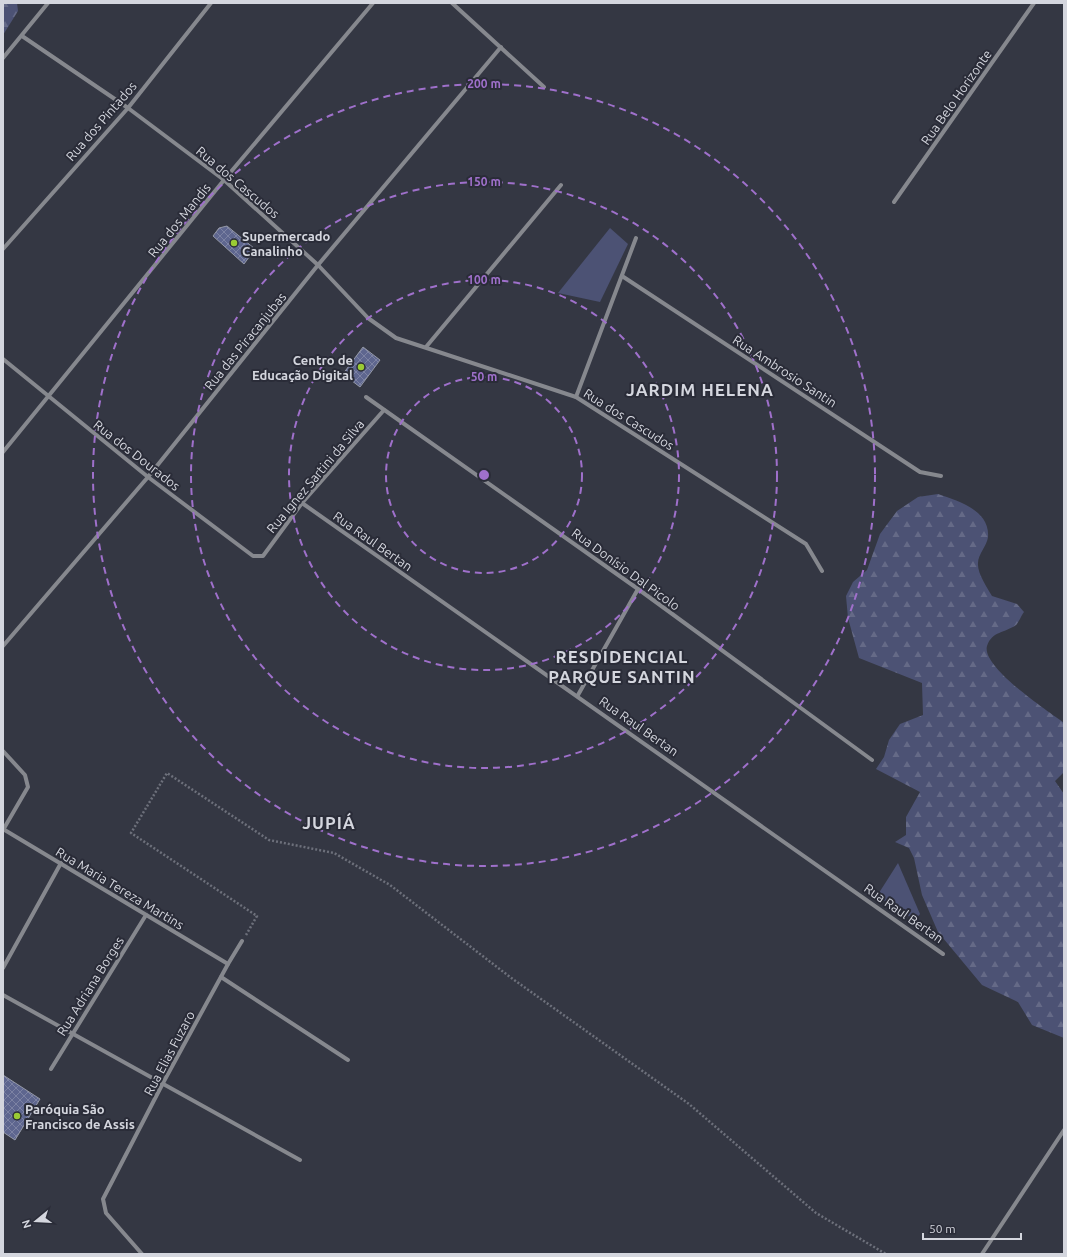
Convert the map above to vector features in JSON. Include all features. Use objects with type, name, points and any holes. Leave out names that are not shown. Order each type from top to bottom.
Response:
[{"type":"street","points":[[3,58],[48,3]]},
{"type":"street","name":"Rua dos Pintados","points":[[3,249],[128,108],[211,3]]},
{"type":"street","name":"Rua dos Mandis","points":[[3,452],[224,180],[373,3]]},
{"type":"street","points":[[452,3],[544,87]]},
{"type":"street","name":"Rua Belo Horizonte","points":[[894,202],[1034,3]]},
{"type":"street","name":"Rua dos Cascudos","points":[[22,36],[128,108],[224,180],[318,265],[368,318],[396,338],[576,396],[806,544],[822,571]]},
{"type":"street","name":"Rua das Piracanjubas","points":[[3,646],[148,477],[318,265],[501,47]]},
{"type":"street","points":[[426,347],[561,185]]},
{"type":"street","points":[[576,396],[636,238]]},
{"type":"street","name":"Rua Ambrosio Santin","points":[[622,276],[920,472],[941,476]]},
{"type":"street","name":"Rua dos Dourados","points":[[3,359],[148,477],[253,556],[263,556]]},
{"type":"street","name":"Rua Donísio Dal Picolo","points":[[366,397],[638,589],[872,760]]},
{"type":"street","name":"Rua Ignez Sartini da Silva","points":[[263,556],[302,503],[384,410]]},
{"type":"street","name":"Rua Raul Bertan","points":[[302,503],[578,695],[943,954]]},
{"type":"street","points":[[578,695],[638,589]]},
{"type":"street","points":[[3,750],[20,769],[27,780],[28,787],[3,830]]},
{"type":"street","name":"Rua Maria Tereza Martins","points":[[3,830],[61,863],[228,964]]},
{"type":"street","points":[[3,968],[61,863]]},
{"type":"street","name":"Rua Adriana Borges","points":[[51,1069],[146,915]]},
{"type":"street","name":"Rua Elias Fuzaro","points":[[142,1254],[106,1213],[103,1200],[163,1083],[242,941]]},
{"type":"street","points":[[221,977],[348,1060]]},
{"type":"street","points":[[3,995],[300,1160]]},
{"type":"street","points":[[982,1254],[1064,1130]]},
{"type":"path","points":[[242,941],[257,916],[131,833],[167,773],[269,840],[334,852],[390,885],[510,976],[689,1104],[816,1213],[886,1254]]},
{"type":"green space","points":[[3,3],[17,3],[18,11],[3,35]]},
{"type":"green space","points":[[610,228],[628,244],[600,302],[558,293]]},
{"type":"green space","points":[[938,494],[971,508],[984,520],[988,537],[978,560],[978,567],[981,575],[992,596],[1017,604],[1024,612],[1016,625],[995,635],[989,641],[987,646],[988,655],[994,665],[1005,677],[1031,699],[1064,723],[1064,772],[1055,781],[1064,794],[1064,1038],[1032,1025],[1018,1002],[982,985],[938,932],[922,895],[914,858],[909,848],[895,842],[906,835],[906,817],[920,792],[876,769],[884,757],[889,740],[900,724],[923,715],[922,683],[859,658],[848,618],[846,596],[853,582],[867,570],[880,534],[897,511],[918,497]]},
{"type":"green space","points":[[898,863],[920,914],[915,920],[877,896]]},
{"type":"building","name":"Supermercado Canalinho","points":[[227,226],[255,249],[244,264],[213,236],[219,228]]},
{"type":"building","name":"Centro de Educação Digital","points":[[363,347],[380,360],[360,387],[343,374]]},
{"type":"building","name":"Paróquia São Francisco de Assis","points":[[3,1075],[40,1099],[15,1140],[3,1132]]},
{"type":"place","name":"Supermercado Canalinho","points":[[234,243]]},
{"type":"place","name":"Centro de Educação Digital","points":[[361,367]]},
{"type":"place","name":"Paróquia São Francisco de Assis","points":[[17,1116]]},
{"type":"district","name":"JARDIM HELENA","points":[[700,389]]},
{"type":"district","name":"RESDIDENCIAL PARQUE SANTIN","points":[[622,666]]},
{"type":"district","name":"JUPIÁ","points":[[329,822]]}]
